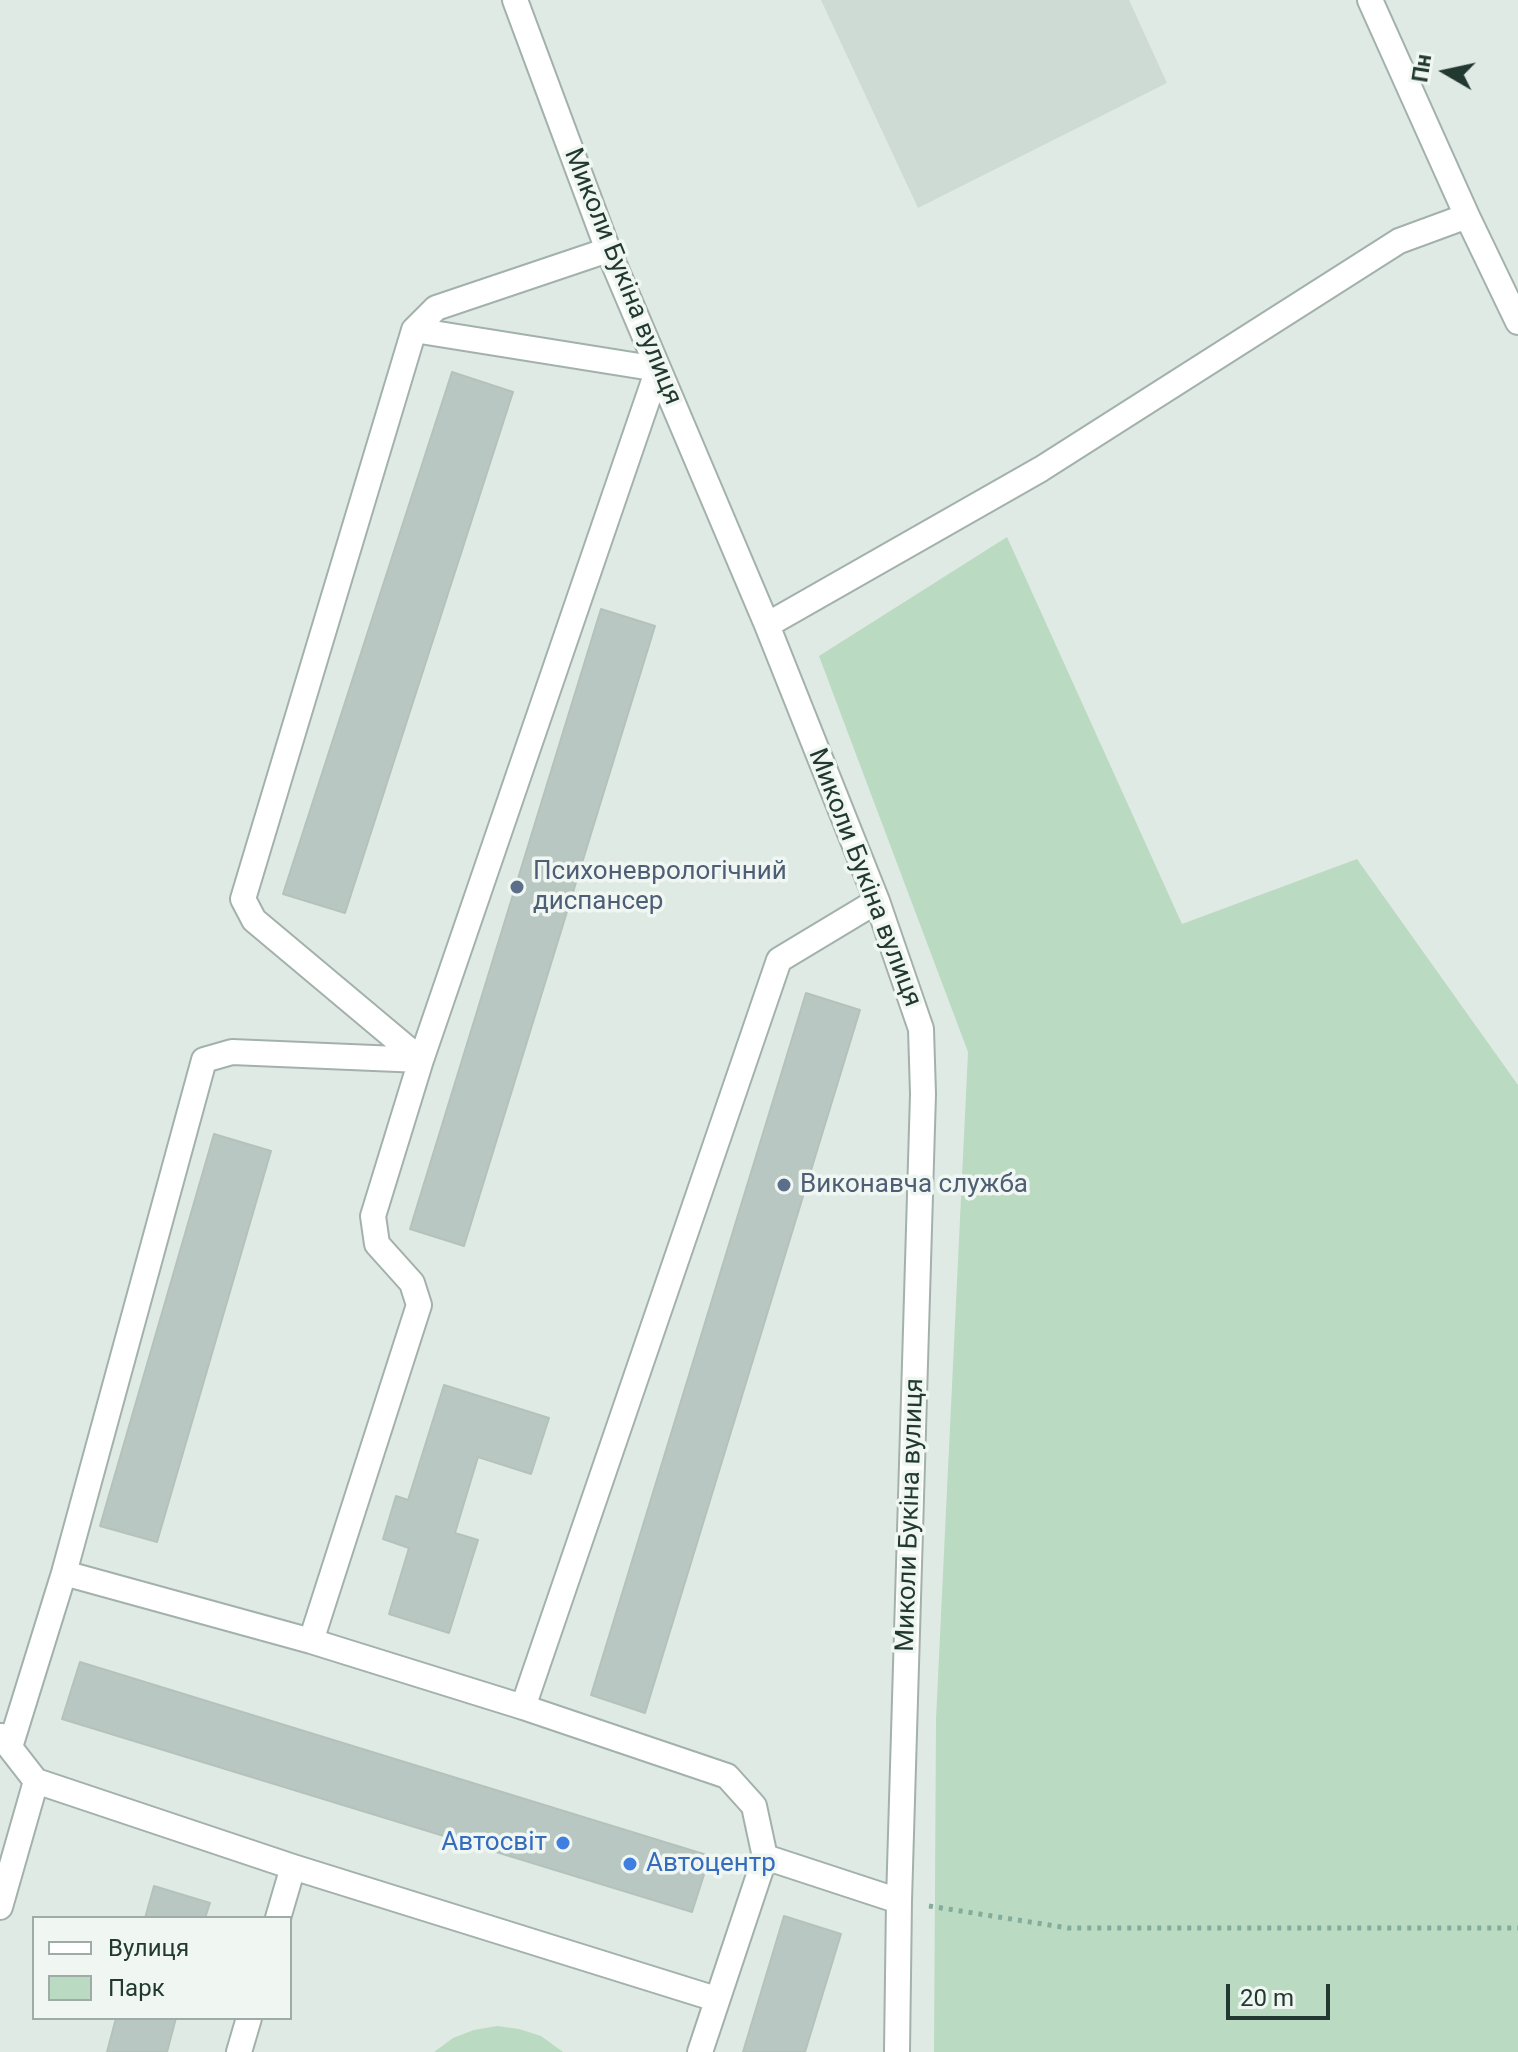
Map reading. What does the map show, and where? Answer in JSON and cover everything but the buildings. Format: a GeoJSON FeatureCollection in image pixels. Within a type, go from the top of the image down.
{"type":"FeatureCollection","features":[{"type":"Feature","properties":{"kind":"street","name":"Миколи Букіна вулиця"},"geometry":{"type":"LineString","coordinates":[[515,0],[608,250],[767,625],[877,901],[921,1029],[923,1094],[897,2052]]}},
{"type":"Feature","properties":{"kind":"street"},"geometry":{"type":"LineString","coordinates":[[1370,0],[1518,322]]}},
{"type":"Feature","properties":{"kind":"street"},"geometry":{"type":"LineString","coordinates":[[767,625],[1041,469],[1399,241],[1467,216]]}},
{"type":"Feature","properties":{"kind":"street"},"geometry":{"type":"LineString","coordinates":[[421,1060],[254,920],[243,899],[414,330],[436,308],[608,250]]}},
{"type":"Feature","properties":{"kind":"street"},"geometry":{"type":"LineString","coordinates":[[311,1641],[419,1305],[412,1283],[377,1244],[373,1216],[421,1060],[658,369],[414,330]]}},
{"type":"Feature","properties":{"kind":"street"},"geometry":{"type":"LineString","coordinates":[[523,1707],[779,960],[877,901]]}},
{"type":"Feature","properties":{"kind":"street"},"geometry":{"type":"LineString","coordinates":[[421,1060],[232,1052],[204,1060],[64,1573],[5,1740],[36,1781],[293,1867],[716,1999]]}},
{"type":"Feature","properties":{"kind":"street"},"geometry":{"type":"LineString","coordinates":[[64,1573],[311,1641],[523,1707],[727,1776],[754,1806],[765,1857],[700,2052]]}},
{"type":"Feature","properties":{"kind":"street"},"geometry":{"type":"LineString","coordinates":[[0,1907],[36,1781]]}},
{"type":"Feature","properties":{"kind":"street"},"geometry":{"type":"LineString","coordinates":[[765,1857],[899,1901]]}},
{"type":"Feature","properties":{"kind":"street"},"geometry":{"type":"LineString","coordinates":[[279,1916],[293,1867]]}},
{"type":"Feature","properties":{"kind":"street"},"geometry":{"type":"LineString","coordinates":[[239,2052],[248,2020]]}},
{"type":"Feature","properties":{"kind":"path"},"geometry":{"type":"LineString","coordinates":[[899,1901],[1068,1928],[1518,1928]]}},
{"type":"Feature","properties":{"kind":"shaded area"},"geometry":{"type":"Polygon","coordinates":[[[821,0],[1129,0],[1167,83],[918,208],[821,0]]]}},
{"type":"Feature","properties":{"kind":"green space"},"geometry":{"type":"Polygon","coordinates":[[[1007,537],[1182,924],[1357,859],[1518,1085],[1518,2052],[934,2052],[936,1719],[968,1052],[819,656],[1007,537]]]}},
{"type":"Feature","properties":{"kind":"green space"},"geometry":{"type":"Polygon","coordinates":[[[497,2026],[541,2036],[563,2052],[434,2052],[453,2038],[497,2026]]]}},
{"type":"Feature","properties":{"kind":"place","name":"Психоневрологічний диспансер"},"geometry":{"type":"Point","coordinates":[517,887]}},
{"type":"Feature","properties":{"kind":"place","name":"Виконавча служба"},"geometry":{"type":"Point","coordinates":[784,1185]}},
{"type":"Feature","properties":{"kind":"place","name":"Автосвiт"},"geometry":{"type":"Point","coordinates":[563,1843]}},
{"type":"Feature","properties":{"kind":"place","name":"Автоцентр"},"geometry":{"type":"Point","coordinates":[630,1864]}}]}
